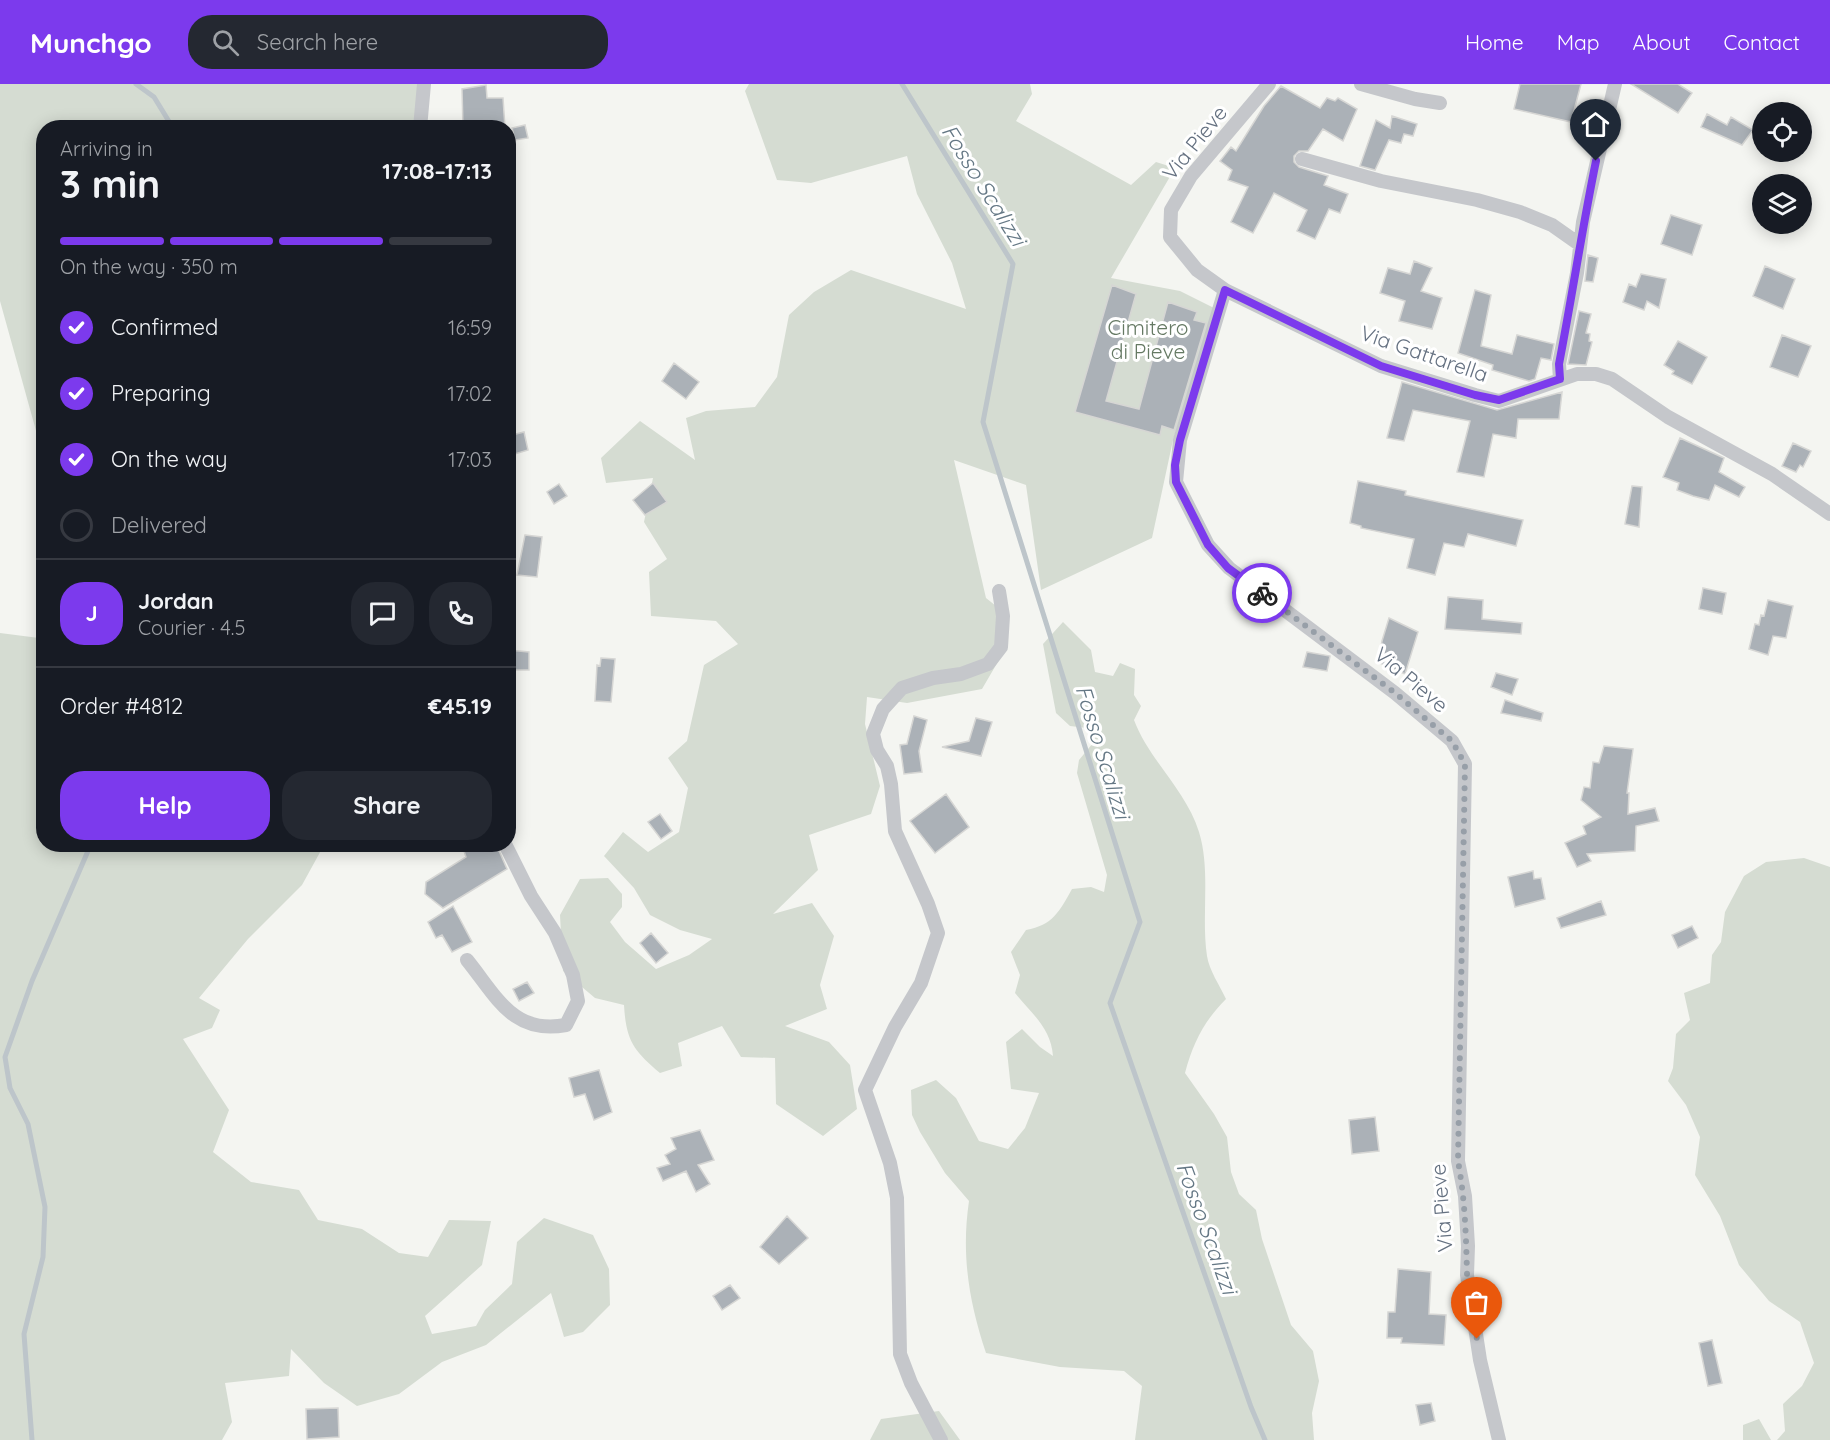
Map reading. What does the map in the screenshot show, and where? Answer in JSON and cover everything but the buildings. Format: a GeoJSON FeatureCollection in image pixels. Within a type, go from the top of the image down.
{"type":"FeatureCollection","features":[{"type":"Feature","properties":{"kind":"street"},"geometry":{"type":"LineString","coordinates":[[421,120],[424,84]]}},
{"type":"Feature","properties":{"kind":"street","name":"Via Pieve"},"geometry":{"type":"LineString","coordinates":[[1269,84],[1191,176],[1171,210],[1170,237],[1197,270],[1225,290],[1180,440],[1175,465],[1176,482],[1208,545],[1228,568],[1395,693],[1452,741],[1465,764],[1458,1161],[1465,1196],[1467,1275],[1480,1360],[1498,1440]]}},
{"type":"Feature","properties":{"kind":"street"},"geometry":{"type":"LineString","coordinates":[[1361,84],[1415,99],[1440,103]]}},
{"type":"Feature","properties":{"kind":"street"},"geometry":{"type":"LineString","coordinates":[[1560,379],[1559,364],[1577,273],[1579,244],[1615,84]]}},
{"type":"Feature","properties":{"kind":"street"},"geometry":{"type":"LineString","coordinates":[[1302,159],[1381,181],[1477,200],[1520,212],[1552,225],[1579,244]]}},
{"type":"Feature","properties":{"kind":"street","name":"Via Gattarella"},"geometry":{"type":"LineString","coordinates":[[1225,290],[1381,366],[1475,395],[1499,400],[1576,374],[1596,374],[1612,379],[1668,417],[1772,474],[1830,514]]}},
{"type":"Feature","properties":{"kind":"street"},"geometry":{"type":"LineString","coordinates":[[941,1440],[911,1383],[900,1354],[897,1198],[890,1163],[865,1090],[895,1027],[921,983],[938,933],[928,904],[895,831],[887,766],[877,750],[873,734],[882,709],[902,688],[933,678],[961,674],[988,664],[1001,647],[1003,616],[999,591]]}},
{"type":"Feature","properties":{"kind":"street"},"geometry":{"type":"LineString","coordinates":[[467,960],[517,1020],[545,1029],[566,1025],[578,1001],[573,975],[555,933],[531,896],[509,852]]}},
{"type":"Feature","properties":{"kind":"green space"},"geometry":{"type":"Polygon","coordinates":[[[0,84],[417,84],[426,120],[36,120],[36,431],[0,301],[0,84]]]}},
{"type":"Feature","properties":{"kind":"green space","name":"Cimitero di Pieve"},"geometry":{"type":"Polygon","coordinates":[[[749,84],[1030,84],[1032,94],[1016,121],[1131,185],[1156,162],[1175,168],[1111,278],[1180,291],[1214,308],[1173,440],[1152,538],[1041,590],[1026,485],[954,460],[986,598],[1006,614],[1003,653],[982,689],[907,703],[867,697],[865,724],[880,786],[871,814],[809,835],[818,870],[773,914],[812,903],[834,936],[820,985],[827,1009],[785,1026],[829,1042],[850,1065],[857,1109],[823,1136],[776,1104],[775,1058],[741,1057],[722,1026],[678,1043],[682,1066],[660,1073],[644,1058],[629,1037],[624,1005],[595,998],[563,971],[560,915],[580,879],[608,878],[622,894],[622,907],[610,922],[625,942],[656,969],[689,955],[712,939],[680,930],[650,915],[634,888],[604,856],[623,832],[648,852],[679,832],[688,788],[668,758],[687,741],[704,665],[738,644],[716,621],[651,616],[649,572],[667,559],[644,522],[653,478],[606,483],[601,458],[640,421],[695,460],[686,418],[706,411],[755,407],[777,377],[789,315],[814,292],[851,270],[966,309],[952,263],[917,194],[907,156],[811,183],[777,180],[745,91],[749,84]]]}},
{"type":"Feature","properties":{"kind":"green space"},"geometry":{"type":"Polygon","coordinates":[[[1063,622],[1091,650],[1095,672],[1113,676],[1120,663],[1135,669],[1134,695],[1141,706],[1134,720],[1149,748],[1185,802],[1199,832],[1204,862],[1207,956],[1212,972],[1226,999],[1200,1033],[1185,1073],[1227,1137],[1231,1172],[1239,1194],[1256,1210],[1262,1239],[1291,1325],[1313,1351],[1319,1381],[1312,1413],[1314,1440],[1135,1440],[1142,1386],[1124,1371],[1060,1367],[986,1353],[975,1315],[968,1278],[966,1240],[969,1201],[945,1173],[912,1115],[911,1090],[936,1080],[956,1098],[979,1141],[1008,1149],[1025,1128],[1039,1093],[1011,1089],[1006,1042],[1022,1029],[1053,1056],[1045,1029],[1015,993],[1020,975],[1011,952],[1026,930],[1043,925],[1054,916],[1072,889],[1091,887],[1104,892],[1107,875],[1077,773],[1079,760],[1093,743],[1087,728],[1070,726],[1056,713],[1043,644],[1063,622]]]}},
{"type":"Feature","properties":{"kind":"green space"},"geometry":{"type":"Polygon","coordinates":[[[0,633],[36,638],[36,852],[320,852],[302,885],[248,939],[199,998],[220,1010],[212,1028],[183,1039],[229,1110],[213,1152],[251,1182],[299,1190],[318,1220],[362,1229],[399,1253],[428,1257],[449,1220],[491,1221],[482,1265],[425,1316],[432,1334],[476,1326],[485,1310],[512,1284],[517,1242],[544,1218],[593,1235],[609,1269],[610,1305],[583,1332],[564,1337],[551,1293],[486,1345],[442,1362],[399,1394],[357,1406],[324,1383],[291,1349],[289,1376],[225,1383],[232,1422],[222,1440],[0,1440],[0,633]]]}},
{"type":"Feature","properties":{"kind":"green space"},"geometry":{"type":"Polygon","coordinates":[[[1804,858],[1830,867],[1830,1440],[1777,1440],[1785,1431],[1783,1404],[1802,1386],[1814,1363],[1800,1322],[1769,1301],[1739,1265],[1720,1216],[1695,1175],[1700,1137],[1686,1105],[1668,1081],[1673,1068],[1676,1034],[1690,1020],[1684,993],[1710,983],[1712,955],[1721,942],[1725,912],[1744,876],[1766,862],[1804,858]]]}},
{"type":"Feature","properties":{"kind":"green space"},"geometry":{"type":"Polygon","coordinates":[[[939,1411],[960,1440],[870,1440],[881,1419],[939,1411]]]}},
{"type":"Feature","properties":{"kind":"green space"},"geometry":{"type":"Polygon","coordinates":[[[1759,1419],[1771,1440],[1743,1440],[1743,1425],[1759,1419]]]}},
{"type":"Feature","properties":{"kind":"waterway"},"geometry":{"type":"LineString","coordinates":[[136,84],[154,97],[168,120]]}},
{"type":"Feature","properties":{"kind":"waterway","name":"Fosso Scalizzi"},"geometry":{"type":"LineString","coordinates":[[902,84],[1013,264],[983,422],[1140,922],[1110,1003],[1251,1407],[1265,1440]]}},
{"type":"Feature","properties":{"kind":"waterway"},"geometry":{"type":"LineString","coordinates":[[32,1440],[24,1334],[43,1257],[45,1207],[28,1124],[10,1088],[5,1057],[32,981],[88,852]]}},
{"type":"Feature","properties":{"kind":"way so far"},"geometry":{"type":"LineString","coordinates":[[1262,593],[1355,661],[1452,741],[1465,764],[1462,898],[1464,928],[1459,1024],[1458,1161],[1465,1196],[1467,1275],[1477,1339]]}},
{"type":"Feature","properties":{"kind":"route"},"geometry":{"type":"LineString","coordinates":[[1262,593],[1228,568],[1208,545],[1176,482],[1175,465],[1180,440],[1225,290],[1381,366],[1475,395],[1499,400],[1520,395],[1560,379],[1559,364],[1577,273],[1583,222],[1596,161]]}}]}
